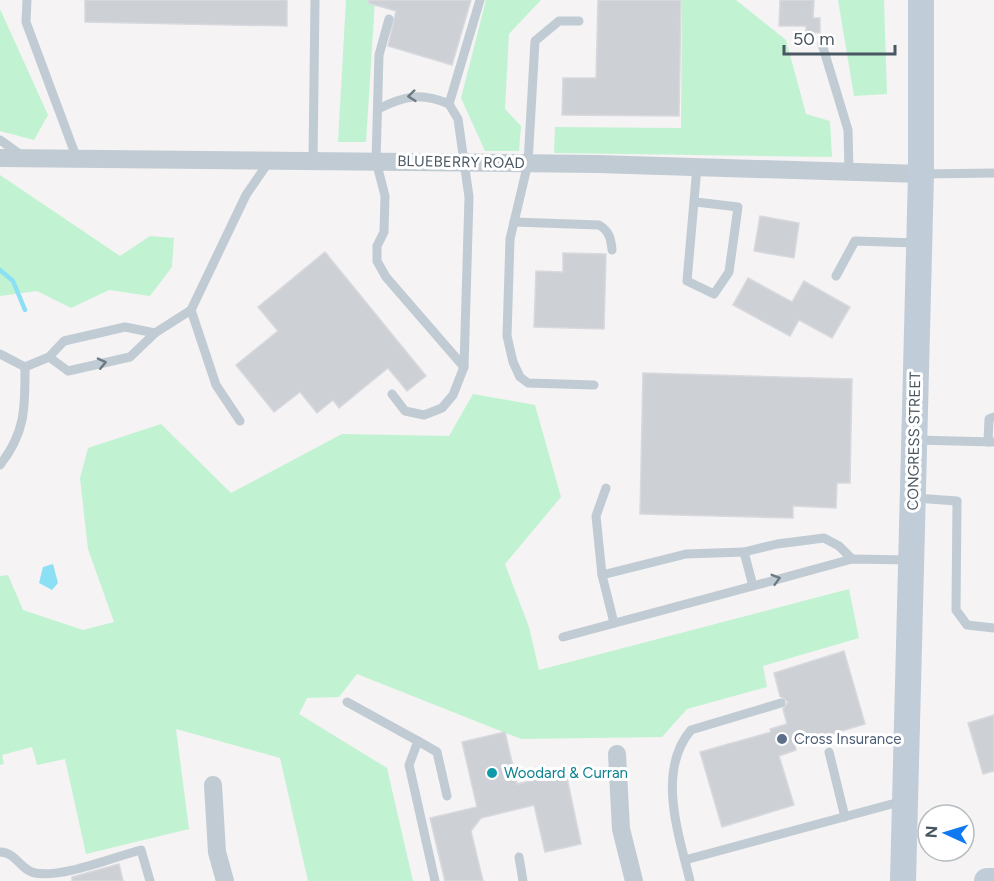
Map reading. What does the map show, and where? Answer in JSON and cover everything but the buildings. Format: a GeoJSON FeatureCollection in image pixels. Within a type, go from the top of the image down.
{"type":"FeatureCollection","features":[{"type":"Feature","properties":{"kind":"main road","name":"CONGRESS STREET"},"geometry":{"type":"LineString","coordinates":[[903,881],[921,174],[921,0]]}},
{"type":"Feature","properties":{"kind":"main road"},"geometry":{"type":"LineString","coordinates":[[987,881],[994,881]]}},
{"type":"Feature","properties":{"kind":"street","name":"BLUEBERRY ROAD"},"geometry":{"type":"LineString","coordinates":[[0,158],[528,163],[921,174]]}},
{"type":"Feature","properties":{"kind":"street"},"geometry":{"type":"LineString","coordinates":[[617,754],[621,829],[634,881]]}},
{"type":"Feature","properties":{"kind":"street"},"geometry":{"type":"LineString","coordinates":[[213,785],[217,852],[225,881]]}},
{"type":"Feature","properties":{"kind":"lane"},"geometry":{"type":"LineString","coordinates":[[27,0],[26,22],[77,159]]}},
{"type":"Feature","properties":{"kind":"lane"},"geometry":{"type":"LineString","coordinates":[[313,161],[315,0]]}},
{"type":"Feature","properties":{"kind":"lane"},"geometry":{"type":"LineString","coordinates":[[449,104],[480,0]]}},
{"type":"Feature","properties":{"kind":"lane"},"geometry":{"type":"LineString","coordinates":[[389,19],[379,55],[376,161],[385,196],[384,232],[377,246],[376,261],[386,277],[464,367]]}},
{"type":"Feature","properties":{"kind":"lane"},"geometry":{"type":"LineString","coordinates":[[579,21],[559,21],[535,41],[528,163],[510,239],[507,336],[520,377],[528,382],[594,385]]}},
{"type":"Feature","properties":{"kind":"lane"},"geometry":{"type":"LineString","coordinates":[[822,44],[848,130],[849,172]]}},
{"type":"Feature","properties":{"kind":"lane"},"geometry":{"type":"LineString","coordinates":[[378,109],[400,98],[417,94],[449,104],[458,119],[462,140],[462,162],[469,197],[464,367],[453,395],[442,408],[424,415],[405,411],[392,394]]}},
{"type":"Feature","properties":{"kind":"lane"},"geometry":{"type":"LineString","coordinates":[[0,140],[26,158]]}},
{"type":"Feature","properties":{"kind":"lane"},"geometry":{"type":"LineString","coordinates":[[49,357],[69,371],[130,357],[155,333],[191,310],[246,195],[270,160]]}},
{"type":"Feature","properties":{"kind":"lane"},"geometry":{"type":"LineString","coordinates":[[696,202],[738,207],[729,272],[714,294],[687,281],[696,202],[697,167]]}},
{"type":"Feature","properties":{"kind":"lane"},"geometry":{"type":"LineString","coordinates":[[921,174],[994,173]]}},
{"type":"Feature","properties":{"kind":"lane"},"geometry":{"type":"LineString","coordinates":[[514,222],[599,225],[606,230],[612,250]]}},
{"type":"Feature","properties":{"kind":"lane"},"geometry":{"type":"LineString","coordinates":[[836,276],[855,241],[919,243]]}},
{"type":"Feature","properties":{"kind":"lane"},"geometry":{"type":"LineString","coordinates":[[191,310],[216,385],[240,421]]}},
{"type":"Feature","properties":{"kind":"lane"},"geometry":{"type":"LineString","coordinates":[[1,357],[25,367],[49,357],[64,341],[125,327],[155,333]]}},
{"type":"Feature","properties":{"kind":"lane"},"geometry":{"type":"LineString","coordinates":[[0,465],[13,449],[25,416],[25,367]]}},
{"type":"Feature","properties":{"kind":"lane"},"geometry":{"type":"LineString","coordinates":[[914,440],[991,442],[989,419],[994,417]]}},
{"type":"Feature","properties":{"kind":"lane"},"geometry":{"type":"LineString","coordinates":[[606,488],[596,516],[602,575],[614,623]]}},
{"type":"Feature","properties":{"kind":"lane"},"geometry":{"type":"LineString","coordinates":[[913,498],[957,501],[956,610],[967,625],[994,628]]}},
{"type":"Feature","properties":{"kind":"lane"},"geometry":{"type":"LineString","coordinates":[[602,575],[686,554],[744,552],[777,544],[824,538],[839,546],[852,559]]}},
{"type":"Feature","properties":{"kind":"lane"},"geometry":{"type":"LineString","coordinates":[[744,552],[753,586]]}},
{"type":"Feature","properties":{"kind":"lane"},"geometry":{"type":"LineString","coordinates":[[563,637],[852,559],[911,561]]}},
{"type":"Feature","properties":{"kind":"lane"},"geometry":{"type":"LineString","coordinates":[[347,702],[437,752],[447,796]]}},
{"type":"Feature","properties":{"kind":"lane"},"geometry":{"type":"LineString","coordinates":[[690,881],[677,833],[674,804],[675,761],[681,741],[691,729],[781,703]]}},
{"type":"Feature","properties":{"kind":"lane"},"geometry":{"type":"LineString","coordinates":[[418,741],[409,765],[435,881]]}},
{"type":"Feature","properties":{"kind":"lane"},"geometry":{"type":"LineString","coordinates":[[829,752],[845,817]]}},
{"type":"Feature","properties":{"kind":"lane"},"geometry":{"type":"LineString","coordinates":[[685,860],[905,800]]}},
{"type":"Feature","properties":{"kind":"lane"},"geometry":{"type":"LineString","coordinates":[[0,852],[8,853],[32,872],[54,874],[141,850],[150,881]]}},
{"type":"Feature","properties":{"kind":"lane"},"geometry":{"type":"LineString","coordinates":[[519,857],[523,881]]}},
{"type":"Feature","properties":{"kind":"green space"},"geometry":{"type":"Polygon","coordinates":[[[346,0],[375,0],[366,142],[338,142],[346,0]]]}},
{"type":"Feature","properties":{"kind":"green space"},"geometry":{"type":"Polygon","coordinates":[[[486,0],[541,0],[509,34],[505,109],[521,126],[519,151],[485,151],[461,98],[486,0]]]}},
{"type":"Feature","properties":{"kind":"green space"},"geometry":{"type":"Polygon","coordinates":[[[682,0],[736,0],[786,40],[806,114],[830,121],[832,157],[554,153],[555,127],[681,128],[682,0]]]}},
{"type":"Feature","properties":{"kind":"green space"},"geometry":{"type":"Polygon","coordinates":[[[838,0],[884,0],[887,94],[854,96],[838,0]]]}},
{"type":"Feature","properties":{"kind":"green space"},"geometry":{"type":"Polygon","coordinates":[[[0,9],[48,115],[34,140],[0,131],[0,9]]]}},
{"type":"Feature","properties":{"kind":"green space"},"geometry":{"type":"Polygon","coordinates":[[[0,175],[120,256],[150,236],[174,238],[172,267],[150,296],[109,290],[71,308],[37,291],[0,296],[0,175]]]}},
{"type":"Feature","properties":{"kind":"green space"},"geometry":{"type":"Polygon","coordinates":[[[473,394],[535,405],[561,497],[505,564],[529,627],[539,670],[849,589],[859,638],[763,666],[767,687],[687,709],[662,737],[521,739],[357,674],[339,697],[307,698],[299,714],[387,768],[413,881],[308,881],[280,758],[176,729],[189,829],[86,854],[65,759],[37,765],[32,747],[2,755],[4,764],[0,765],[0,576],[8,575],[23,610],[83,630],[114,622],[88,549],[80,478],[88,448],[161,424],[231,493],[342,434],[449,436],[473,394]]]}},
{"type":"Feature","properties":{"kind":"water"},"geometry":{"type":"Polygon","coordinates":[[[53,564],[58,583],[52,590],[39,583],[43,567],[53,564]]]}},
{"type":"Feature","properties":{"kind":"waterway"},"geometry":{"type":"LineString","coordinates":[[0,270],[13,281],[25,310]]}},
{"type":"Feature","properties":{"kind":"place","name":"Cross Insurance"},"geometry":{"type":"Point","coordinates":[782,739]}},
{"type":"Feature","properties":{"kind":"place","name":"Woodard & Curran"},"geometry":{"type":"Point","coordinates":[492,773]}}]}
